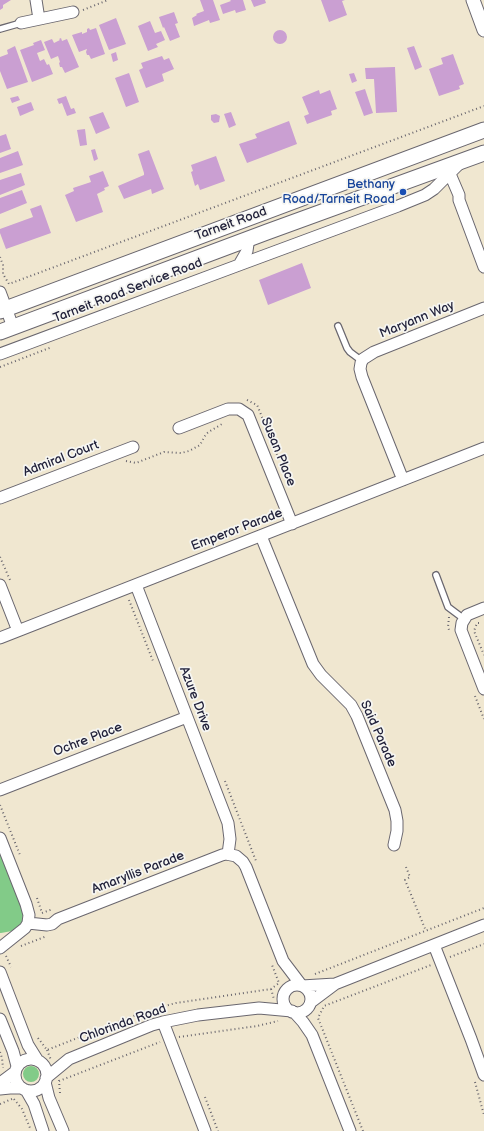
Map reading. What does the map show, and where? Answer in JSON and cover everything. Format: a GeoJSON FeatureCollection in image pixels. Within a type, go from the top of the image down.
{"type":"FeatureCollection","features":[{"type":"Feature","properties":{"kind":"main road","name":"Tarneit Road"},"geometry":{"type":"LineString","coordinates":[[3,309],[484,130]]}},
{"type":"Feature","properties":{"kind":"main road","name":"Tarneit Road"},"geometry":{"type":"LineString","coordinates":[[7,330],[247,239],[484,152]]}},
{"type":"Feature","properties":{"kind":"main road"},"geometry":{"type":"LineString","coordinates":[[108,270],[150,263],[231,232],[240,233],[247,239]]}},
{"type":"Feature","properties":{"kind":"street"},"geometry":{"type":"LineString","coordinates":[[36,0],[39,19]]}},
{"type":"Feature","properties":{"kind":"street"},"geometry":{"type":"LineString","coordinates":[[473,0],[484,29]]}},
{"type":"Feature","properties":{"kind":"street"},"geometry":{"type":"LineString","coordinates":[[21,23],[73,12]]}},
{"type":"Feature","properties":{"kind":"street","name":"Tarneit Road"},"geometry":{"type":"LineString","coordinates":[[239,264],[425,195],[441,183],[463,160]]}},
{"type":"Feature","properties":{"kind":"street"},"geometry":{"type":"LineString","coordinates":[[450,174],[459,195],[459,200],[484,267]]}},
{"type":"Feature","properties":{"kind":"street"},"geometry":{"type":"LineString","coordinates":[[441,183],[451,190],[459,200]]}},
{"type":"Feature","properties":{"kind":"street"},"geometry":{"type":"LineString","coordinates":[[239,264],[248,248],[247,239]]}},
{"type":"Feature","properties":{"kind":"street","name":"Tarneit Road Service Road"},"geometry":{"type":"LineString","coordinates":[[0,354],[239,264]]}},
{"type":"Feature","properties":{"kind":"street"},"geometry":{"type":"LineString","coordinates":[[0,292],[7,330]]}},
{"type":"Feature","properties":{"kind":"street","name":"Maryann Way"},"geometry":{"type":"LineString","coordinates":[[362,360],[374,352],[484,308]]}},
{"type":"Feature","properties":{"kind":"street"},"geometry":{"type":"LineString","coordinates":[[362,360],[360,369],[362,377],[403,480]]}},
{"type":"Feature","properties":{"kind":"street","name":"Susan Place"},"geometry":{"type":"LineString","coordinates":[[179,428],[228,409],[239,409],[248,415],[292,524]]}},
{"type":"Feature","properties":{"kind":"street","name":"Admiral Court"},"geometry":{"type":"LineString","coordinates":[[0,498],[133,447]]}},
{"type":"Feature","properties":{"kind":"street","name":"Emperor Parade"},"geometry":{"type":"LineString","coordinates":[[0,638],[484,448]]}},
{"type":"Feature","properties":{"kind":"street","name":"Said Parade"},"geometry":{"type":"LineString","coordinates":[[261,536],[313,664],[321,675],[351,705],[357,716],[397,820],[397,831],[394,845]]}},
{"type":"Feature","properties":{"kind":"street"},"geometry":{"type":"LineString","coordinates":[[0,585],[18,631]]}},
{"type":"Feature","properties":{"kind":"street","name":"Azure Drive"},"geometry":{"type":"LineString","coordinates":[[136,585],[228,823],[232,855]]}},
{"type":"Feature","properties":{"kind":"street"},"geometry":{"type":"LineString","coordinates":[[484,608],[467,615],[462,623],[462,630],[484,689]]}},
{"type":"Feature","properties":{"kind":"street","name":"Ochre Place"},"geometry":{"type":"LineString","coordinates":[[0,790],[187,717]]}},
{"type":"Feature","properties":{"kind":"street"},"geometry":{"type":"LineString","coordinates":[[0,838],[26,904],[29,919],[22,932],[1,943]]}},
{"type":"Feature","properties":{"kind":"street","name":"Amaryllis Parade"},"geometry":{"type":"LineString","coordinates":[[29,919],[58,919],[222,855],[232,855]]}},
{"type":"Feature","properties":{"kind":"street"},"geometry":{"type":"LineString","coordinates":[[232,855],[243,862],[246,867],[283,961],[310,994],[312,1035]]}},
{"type":"Feature","properties":{"kind":"street"},"geometry":{"type":"LineString","coordinates":[[293,1012],[302,1012],[307,1009],[310,1003],[334,984],[484,925]]}},
{"type":"Feature","properties":{"kind":"street"},"geometry":{"type":"LineString","coordinates":[[434,945],[479,1077]]}},
{"type":"Feature","properties":{"kind":"street"},"geometry":{"type":"LineString","coordinates":[[283,961],[285,1004],[288,1009],[303,1022],[312,1035],[350,1131]]}},
{"type":"Feature","properties":{"kind":"street"},"geometry":{"type":"LineString","coordinates":[[0,972],[28,1045],[46,1070],[49,1098],[63,1131]]}},
{"type":"Feature","properties":{"kind":"street"},"geometry":{"type":"LineString","coordinates":[[285,992],[292,986],[334,984]]}},
{"type":"Feature","properties":{"kind":"street","name":"Chlorinda Road"},"geometry":{"type":"LineString","coordinates":[[259,1008],[285,992]]}},
{"type":"Feature","properties":{"kind":"street","name":"Chlorinda Road"},"geometry":{"type":"LineString","coordinates":[[39,1062],[69,1059],[152,1025],[198,1015],[259,1008],[293,1012]]}},
{"type":"Feature","properties":{"kind":"street"},"geometry":{"type":"LineString","coordinates":[[0,1019],[13,1051],[16,1081],[34,1104],[43,1131]]}},
{"type":"Feature","properties":{"kind":"street"},"geometry":{"type":"LineString","coordinates":[[163,1022],[205,1131]]}},
{"type":"Feature","properties":{"kind":"street"},"geometry":{"type":"LineString","coordinates":[[0,1083],[25,1060],[29,1059],[39,1062]]}},
{"type":"Feature","properties":{"kind":"street","name":"Chlorinda Road"},"geometry":{"type":"LineString","coordinates":[[46,1080],[69,1059]]}},
{"type":"Feature","properties":{"kind":"street"},"geometry":{"type":"LineString","coordinates":[[0,1089],[10,1088],[35,1091],[42,1086],[46,1080]]}},
{"type":"Feature","properties":{"kind":"lane"},"geometry":{"type":"LineString","coordinates":[[0,29],[21,23]]}},
{"type":"Feature","properties":{"kind":"lane"},"geometry":{"type":"LineString","coordinates":[[338,326],[347,348],[350,352],[362,360]]}},
{"type":"Feature","properties":{"kind":"lane"},"geometry":{"type":"LineString","coordinates":[[436,575],[448,606],[464,619]]}},
{"type":"Feature","properties":{"kind":"path"},"geometry":{"type":"LineString","coordinates":[[73,12],[108,0]]}},
{"type":"Feature","properties":{"kind":"path"},"geometry":{"type":"LineString","coordinates":[[0,257],[3,265],[3,274],[9,284],[484,106]]}},
{"type":"Feature","properties":{"kind":"path"},"geometry":{"type":"LineString","coordinates":[[246,399],[258,407],[278,457]]}},
{"type":"Feature","properties":{"kind":"path"},"geometry":{"type":"LineString","coordinates":[[126,461],[136,463],[164,452],[189,451],[200,445],[206,434],[226,422]]}},
{"type":"Feature","properties":{"kind":"path"},"geometry":{"type":"LineString","coordinates":[[129,600],[155,667]]}},
{"type":"Feature","properties":{"kind":"path"},"geometry":{"type":"LineString","coordinates":[[484,621],[478,623],[474,631],[484,655]]}},
{"type":"Feature","properties":{"kind":"path"},"geometry":{"type":"LineString","coordinates":[[222,775],[257,864]]}},
{"type":"Feature","properties":{"kind":"path"},"geometry":{"type":"LineString","coordinates":[[406,867],[410,877],[405,880],[426,931]]}},
{"type":"Feature","properties":{"kind":"path"},"geometry":{"type":"LineString","coordinates":[[314,974],[484,908]]}},
{"type":"Feature","properties":{"kind":"path"},"geometry":{"type":"LineString","coordinates":[[1,943],[11,968]]}},
{"type":"Feature","properties":{"kind":"path"},"geometry":{"type":"LineString","coordinates":[[363,1131],[318,1018],[324,1006],[484,944]]}},
{"type":"Feature","properties":{"kind":"path"},"geometry":{"type":"LineString","coordinates":[[36,1033],[39,1040],[47,1050],[136,1015],[176,1003],[271,989],[279,983],[271,962]]}},
{"type":"Feature","properties":{"kind":"path"},"geometry":{"type":"LineString","coordinates":[[60,1094],[59,1081],[169,1039],[257,1026],[280,1021]]}},
{"type":"Feature","properties":{"kind":"path"},"geometry":{"type":"LineString","coordinates":[[479,1077],[484,1115]]}},
{"type":"Feature","properties":{"kind":"path"},"geometry":{"type":"LineString","coordinates":[[0,1104],[14,1099]]}},
{"type":"Feature","properties":{"kind":"green space"},"geometry":{"type":"Polygon","coordinates":[[[0,854],[23,915],[22,922],[19,926],[12,931],[1,933],[0,933],[0,854]]]}},
{"type":"Feature","properties":{"kind":"green space"},"geometry":{"type":"Polygon","coordinates":[[[31,1066],[37,1068],[39,1074],[37,1080],[31,1082],[25,1080],[23,1074],[25,1068],[31,1066]]]}},
{"type":"Feature","properties":{"kind":"building"},"geometry":{"type":"Polygon","coordinates":[[[0,0],[11,0],[3,5],[3,8],[0,10],[0,0]]]}},
{"type":"Feature","properties":{"kind":"building"},"geometry":{"type":"Polygon","coordinates":[[[200,0],[213,0],[220,20],[210,23],[209,20],[194,26],[192,18],[197,15],[196,14],[204,11],[200,0]]]}},
{"type":"Feature","properties":{"kind":"building"},"geometry":{"type":"Polygon","coordinates":[[[230,0],[243,0],[246,10],[236,13],[235,10],[223,14],[220,5],[231,1],[230,0]]]}},
{"type":"Feature","properties":{"kind":"building"},"geometry":{"type":"Polygon","coordinates":[[[251,0],[265,0],[266,3],[254,7],[251,0]]]}},
{"type":"Feature","properties":{"kind":"building"},"geometry":{"type":"Polygon","coordinates":[[[321,0],[345,0],[342,1],[347,15],[329,22],[321,0]]]}},
{"type":"Feature","properties":{"kind":"building"},"geometry":{"type":"Polygon","coordinates":[[[174,12],[178,23],[175,24],[180,37],[170,41],[159,17],[174,12]]]}},
{"type":"Feature","properties":{"kind":"building"},"geometry":{"type":"Polygon","coordinates":[[[116,18],[126,44],[109,50],[99,25],[116,18]]]}},
{"type":"Feature","properties":{"kind":"building"},"geometry":{"type":"Polygon","coordinates":[[[150,21],[155,33],[161,31],[165,40],[156,44],[158,47],[148,51],[138,26],[150,21]]]}},
{"type":"Feature","properties":{"kind":"building"},"geometry":{"type":"Polygon","coordinates":[[[89,28],[90,30],[96,28],[105,54],[91,59],[89,55],[87,55],[87,49],[79,52],[72,35],[87,32],[87,29],[89,28]]]}},
{"type":"Feature","properties":{"kind":"building"},"geometry":{"type":"Polygon","coordinates":[[[280,30],[285,32],[287,37],[285,42],[280,44],[275,42],[273,37],[275,32],[280,30]]]}},
{"type":"Feature","properties":{"kind":"building"},"geometry":{"type":"Polygon","coordinates":[[[61,38],[62,41],[67,39],[79,67],[65,73],[62,67],[60,67],[58,56],[51,59],[44,42],[52,39],[54,43],[61,38]]]}},
{"type":"Feature","properties":{"kind":"building"},"geometry":{"type":"Polygon","coordinates":[[[41,40],[45,50],[37,53],[40,61],[44,59],[47,65],[49,64],[53,74],[32,82],[20,50],[34,45],[33,43],[41,40]]]}},
{"type":"Feature","properties":{"kind":"building"},"geometry":{"type":"Polygon","coordinates":[[[15,46],[28,82],[7,89],[0,71],[0,57],[8,54],[7,50],[15,46]]]}},
{"type":"Feature","properties":{"kind":"building"},"geometry":{"type":"Polygon","coordinates":[[[414,46],[422,67],[415,70],[407,48],[414,46]]]}},
{"type":"Feature","properties":{"kind":"building"},"geometry":{"type":"Polygon","coordinates":[[[116,52],[118,60],[113,62],[111,54],[116,52]]]}},
{"type":"Feature","properties":{"kind":"building"},"geometry":{"type":"Polygon","coordinates":[[[453,54],[464,84],[459,86],[460,89],[439,96],[429,69],[443,64],[441,58],[453,54]]]}},
{"type":"Feature","properties":{"kind":"building"},"geometry":{"type":"Polygon","coordinates":[[[162,56],[164,60],[169,58],[174,69],[162,74],[164,81],[146,88],[139,70],[143,68],[141,63],[162,56]]]}},
{"type":"Feature","properties":{"kind":"building"},"geometry":{"type":"Polygon","coordinates":[[[395,67],[397,112],[376,113],[374,79],[366,79],[365,68],[395,67]]]}},
{"type":"Feature","properties":{"kind":"building"},"geometry":{"type":"Polygon","coordinates":[[[129,73],[139,102],[126,107],[115,78],[129,73]]]}},
{"type":"Feature","properties":{"kind":"building"},"geometry":{"type":"Polygon","coordinates":[[[354,73],[357,81],[352,83],[349,74],[354,73]]]}},
{"type":"Feature","properties":{"kind":"building"},"geometry":{"type":"Polygon","coordinates":[[[365,89],[373,113],[364,116],[355,92],[365,89]]]}},
{"type":"Feature","properties":{"kind":"building"},"geometry":{"type":"Polygon","coordinates":[[[319,90],[320,94],[330,90],[337,109],[331,111],[332,115],[307,124],[304,116],[309,114],[302,97],[319,90]]]}},
{"type":"Feature","properties":{"kind":"building"},"geometry":{"type":"Polygon","coordinates":[[[18,96],[20,100],[12,103],[10,98],[18,96]]]}},
{"type":"Feature","properties":{"kind":"building"},"geometry":{"type":"Polygon","coordinates":[[[66,96],[71,109],[74,108],[76,113],[67,116],[62,103],[59,104],[57,99],[66,96]]]}},
{"type":"Feature","properties":{"kind":"building"},"geometry":{"type":"Polygon","coordinates":[[[31,102],[34,110],[20,116],[17,107],[31,102]]]}},
{"type":"Feature","properties":{"kind":"building"},"geometry":{"type":"Polygon","coordinates":[[[103,112],[110,128],[96,134],[89,117],[103,112]]]}},
{"type":"Feature","properties":{"kind":"building"},"geometry":{"type":"Polygon","coordinates":[[[231,112],[236,125],[229,128],[224,114],[231,112]]]}},
{"type":"Feature","properties":{"kind":"building"},"geometry":{"type":"Polygon","coordinates":[[[216,114],[220,116],[219,122],[214,123],[211,120],[211,115],[216,114]]]}},
{"type":"Feature","properties":{"kind":"building"},"geometry":{"type":"Polygon","coordinates":[[[289,121],[297,144],[247,163],[239,144],[257,138],[255,134],[289,121]]]}},
{"type":"Feature","properties":{"kind":"building"},"geometry":{"type":"Polygon","coordinates":[[[85,129],[87,145],[80,146],[77,130],[85,129]]]}},
{"type":"Feature","properties":{"kind":"building"},"geometry":{"type":"Polygon","coordinates":[[[6,134],[11,149],[0,153],[0,136],[6,134]]]}},
{"type":"Feature","properties":{"kind":"building"},"geometry":{"type":"Polygon","coordinates":[[[95,149],[98,159],[94,161],[91,150],[95,149]]]}},
{"type":"Feature","properties":{"kind":"building"},"geometry":{"type":"Polygon","coordinates":[[[149,150],[164,189],[152,194],[151,189],[124,199],[118,186],[144,175],[138,154],[149,150]]]}},
{"type":"Feature","properties":{"kind":"building"},"geometry":{"type":"Polygon","coordinates":[[[18,151],[23,165],[0,173],[0,158],[18,151]]]}},
{"type":"Feature","properties":{"kind":"building"},"geometry":{"type":"Polygon","coordinates":[[[216,156],[225,181],[200,190],[198,184],[195,186],[191,172],[193,171],[191,165],[216,156]]]}},
{"type":"Feature","properties":{"kind":"building"},"geometry":{"type":"Polygon","coordinates":[[[103,171],[109,186],[97,194],[103,212],[76,222],[65,195],[74,191],[73,188],[91,182],[89,176],[103,171]]]}},
{"type":"Feature","properties":{"kind":"building"},"geometry":{"type":"Polygon","coordinates":[[[21,173],[25,185],[0,195],[0,180],[21,173]]]}},
{"type":"Feature","properties":{"kind":"building"},"geometry":{"type":"Polygon","coordinates":[[[22,190],[27,203],[0,214],[0,198],[22,190]]]}},
{"type":"Feature","properties":{"kind":"building"},"geometry":{"type":"Polygon","coordinates":[[[41,205],[51,233],[6,249],[0,229],[33,217],[30,209],[41,205]]]}},
{"type":"Feature","properties":{"kind":"building"},"geometry":{"type":"Polygon","coordinates":[[[302,263],[311,288],[268,305],[259,280],[302,263]]]}},
{"type":"Feature","properties":{"kind":"place","name":"Bethany Road/Tarneit Road"},"geometry":{"type":"Point","coordinates":[403,192]}}]}
